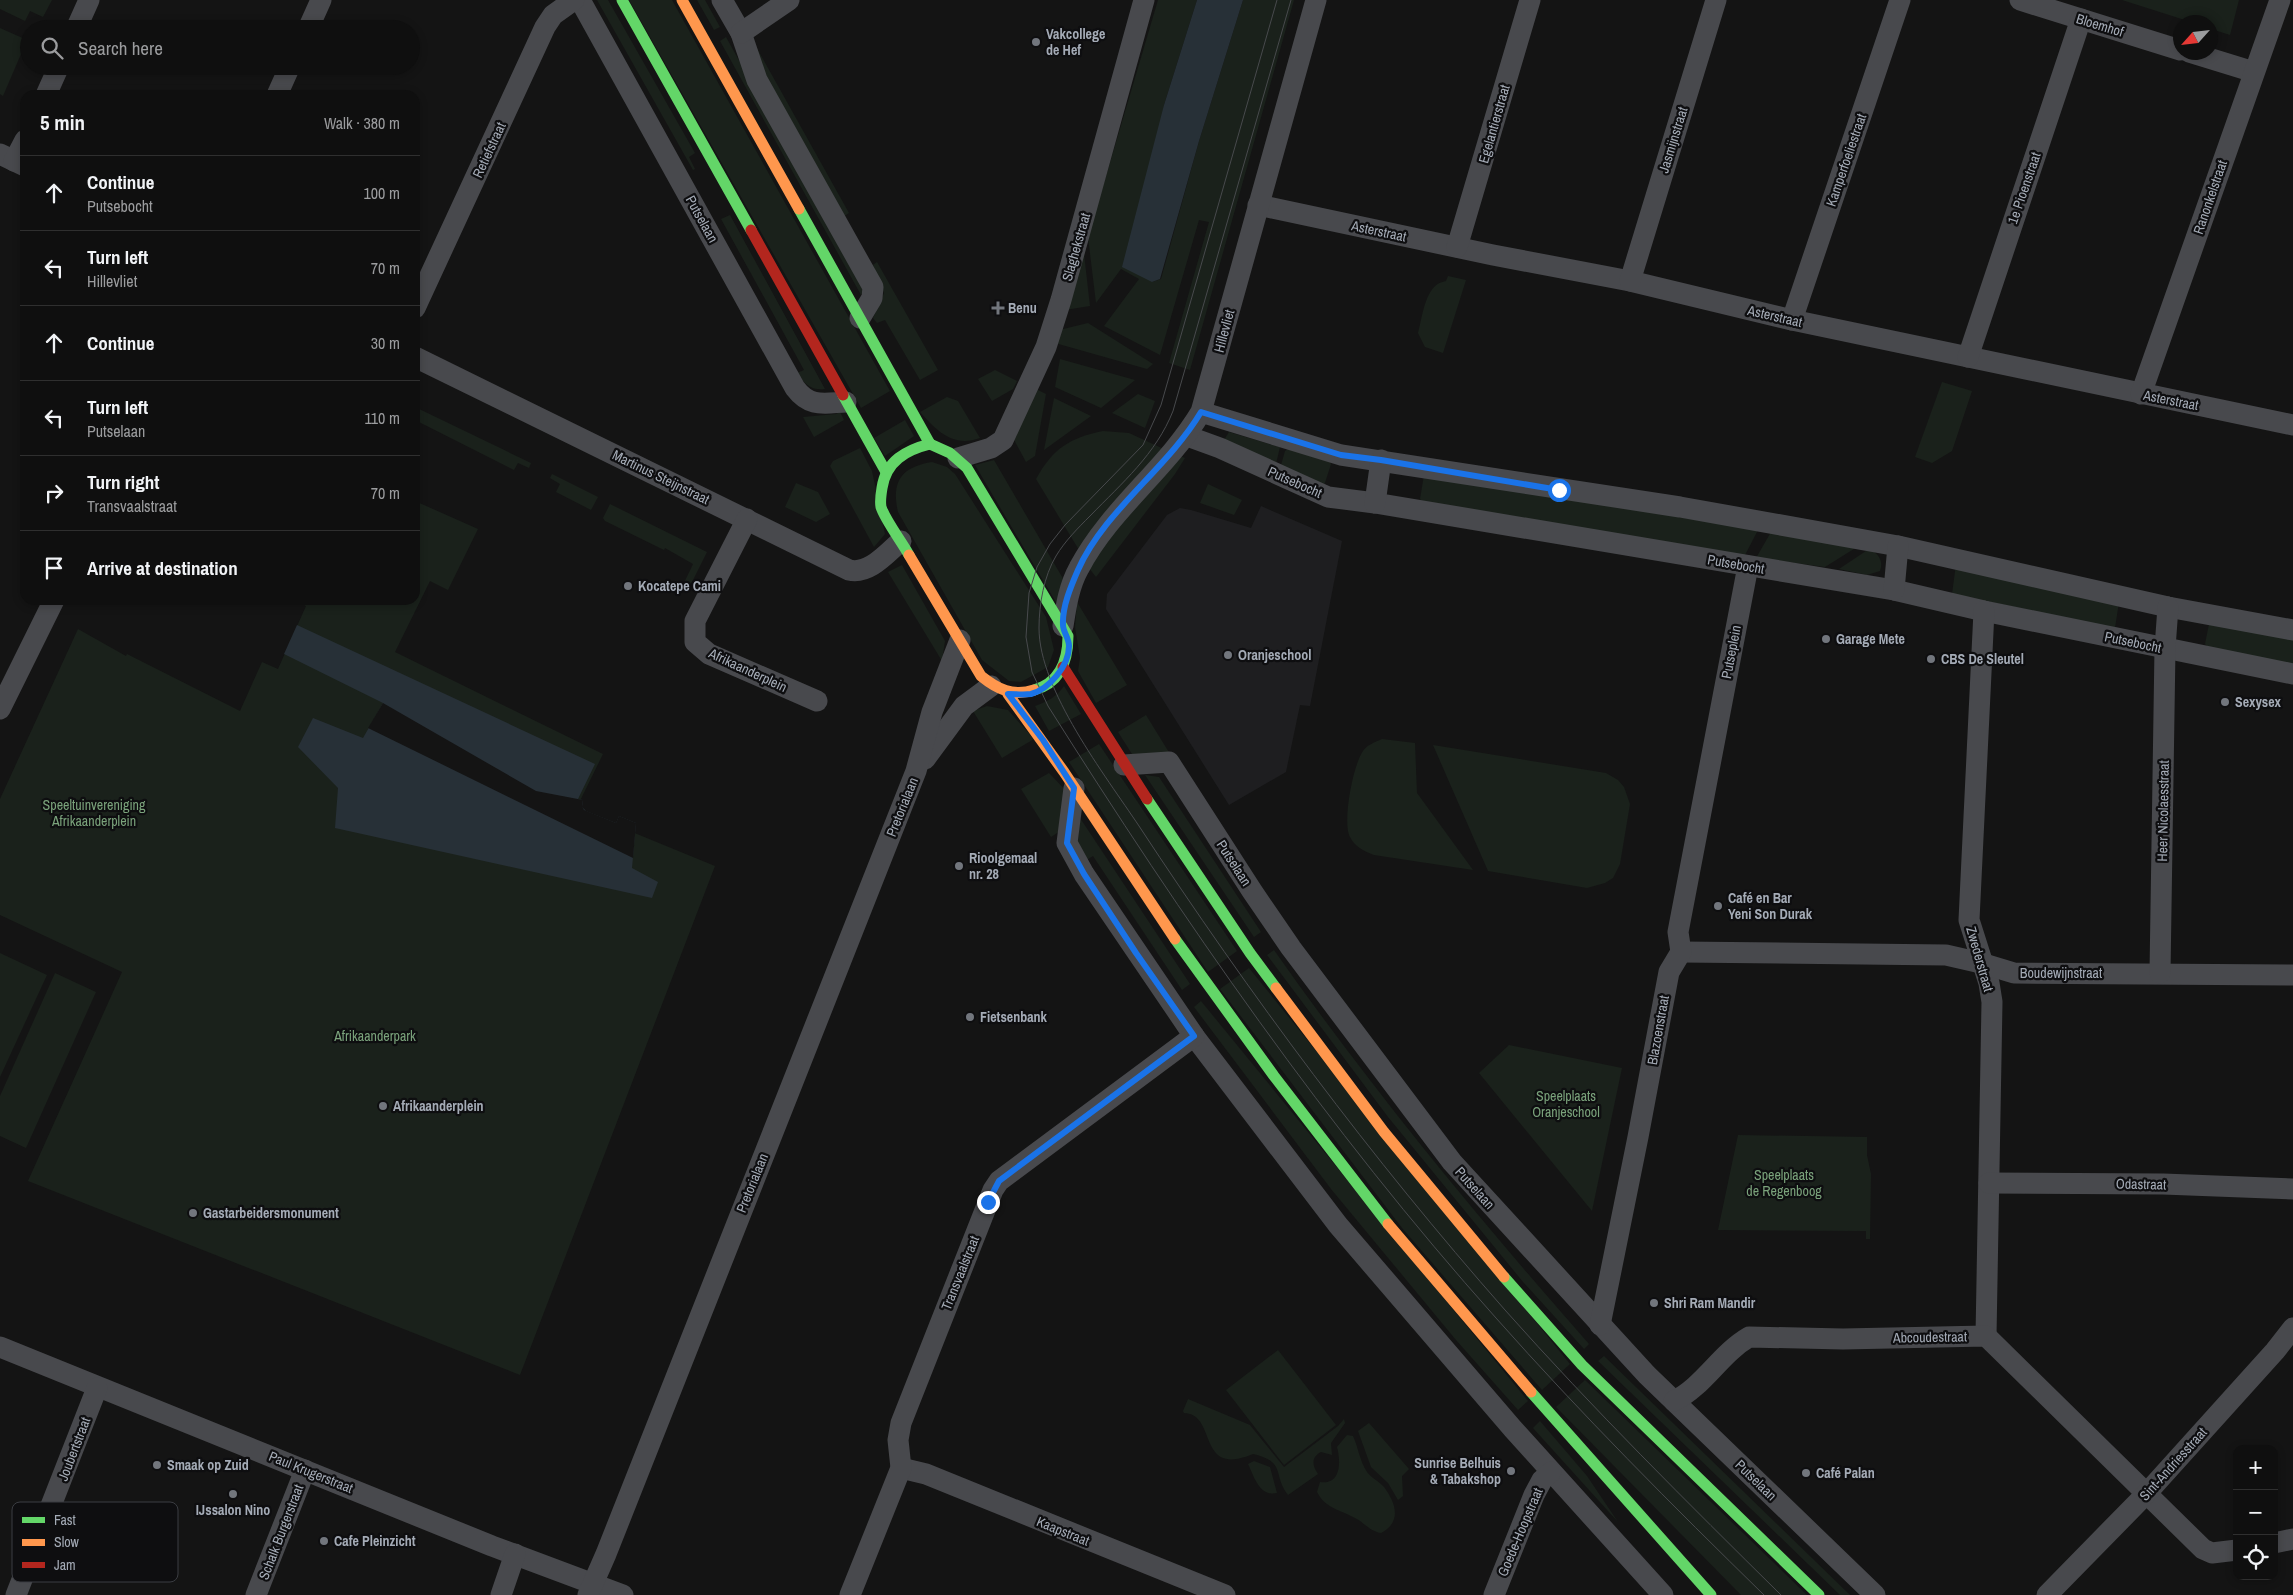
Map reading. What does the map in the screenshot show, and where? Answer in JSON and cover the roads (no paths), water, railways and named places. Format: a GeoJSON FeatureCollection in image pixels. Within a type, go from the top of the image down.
{"type":"FeatureCollection","features":[{"type":"Feature","properties":{"kind":"main road"},"geometry":{"type":"LineString","coordinates":[[622,0],[886,472]]}},
{"type":"Feature","properties":{"kind":"main road"},"geometry":{"type":"LineString","coordinates":[[682,0],[930,444]]}},
{"type":"Feature","properties":{"kind":"main road"},"geometry":{"type":"LineString","coordinates":[[999,690],[1021,695],[1038,691],[1051,681],[1063,667],[1069,645],[1062,626],[967,468],[958,458],[942,447],[930,444],[909,450],[898,457],[881,482],[881,508],[981,676],[999,690],[1043,740],[1224,1009],[1317,1132],[1422,1265],[1554,1419],[1711,1595]]}},
{"type":"Feature","properties":{"kind":"main road"},"geometry":{"type":"LineString","coordinates":[[1063,667],[1124,765],[1250,953],[1384,1132],[1512,1288],[1582,1365],[1818,1595]]}},
{"type":"Feature","properties":{"kind":"street"},"geometry":{"type":"LineString","coordinates":[[80,20],[89,0]]}},
{"type":"Feature","properties":{"kind":"street"},"geometry":{"type":"LineString","coordinates":[[312,20],[321,0]]}},
{"type":"Feature","properties":{"kind":"street","name":"Retiefstraat"},"geometry":{"type":"LineString","coordinates":[[420,297],[545,27],[553,15],[574,0]]}},
{"type":"Feature","properties":{"kind":"street","name":"Putselaan"},"geometry":{"type":"LineString","coordinates":[[580,0],[795,388],[802,398],[812,403],[846,402]]}},
{"type":"Feature","properties":{"kind":"street"},"geometry":{"type":"LineString","coordinates":[[722,0],[741,33],[757,80],[872,287],[872,298],[860,318]]}},
{"type":"Feature","properties":{"kind":"street"},"geometry":{"type":"LineString","coordinates":[[741,33],[790,0]]}},
{"type":"Feature","properties":{"kind":"street","name":"Slaghekstraat"},"geometry":{"type":"LineString","coordinates":[[958,458],[990,448],[1004,440],[1046,347],[1082,227],[1144,0]]}},
{"type":"Feature","properties":{"kind":"street","name":"Hillevliet"},"geometry":{"type":"LineString","coordinates":[[1062,626],[1066,604],[1078,569],[1099,534],[1186,436],[1201,412],[1316,0]]}},
{"type":"Feature","properties":{"kind":"street","name":"Egelantierstraat"},"geometry":{"type":"LineString","coordinates":[[1457,247],[1530,0]]}},
{"type":"Feature","properties":{"kind":"street","name":"Jasmijnstraat"},"geometry":{"type":"LineString","coordinates":[[1630,281],[1716,0]]}},
{"type":"Feature","properties":{"kind":"street","name":"Kamperfoeliestraat"},"geometry":{"type":"LineString","coordinates":[[1792,320],[1900,0]]}},
{"type":"Feature","properties":{"kind":"street","name":"Bloemhof"},"geometry":{"type":"LineString","coordinates":[[2020,0],[2173,48]]}},
{"type":"Feature","properties":{"kind":"street","name":"Ranonkelstraat"},"geometry":{"type":"LineString","coordinates":[[2141,394],[2280,0]]}},
{"type":"Feature","properties":{"kind":"street","name":"1e Pioenstraat"},"geometry":{"type":"LineString","coordinates":[[1968,357],[2081,19]]}},
{"type":"Feature","properties":{"kind":"street"},"geometry":{"type":"LineString","coordinates":[[2215,60],[2254,72]]}},
{"type":"Feature","properties":{"kind":"street"},"geometry":{"type":"LineString","coordinates":[[48,90],[55,75]]}},
{"type":"Feature","properties":{"kind":"street"},"geometry":{"type":"LineString","coordinates":[[279,90],[286,75]]}},
{"type":"Feature","properties":{"kind":"street"},"geometry":{"type":"LineString","coordinates":[[13,161],[20,149]]}},
{"type":"Feature","properties":{"kind":"street","name":"Asterstraat"},"geometry":{"type":"LineString","coordinates":[[1258,205],[1630,281],[1792,320],[2293,425]]}},
{"type":"Feature","properties":{"kind":"street","name":"Martinus Steijnstraat"},"geometry":{"type":"LineString","coordinates":[[420,359],[849,570],[862,571],[902,541]]}},
{"type":"Feature","properties":{"kind":"street"},"geometry":{"type":"LineString","coordinates":[[1201,412],[1341,455],[1680,507],[1898,546],[2168,607],[2293,630]]}},
{"type":"Feature","properties":{"kind":"street","name":"Putsebocht"},"geometry":{"type":"LineString","coordinates":[[1186,436],[1220,448],[1328,497],[1375,503],[1894,590],[1984,611],[2293,674]]}},
{"type":"Feature","properties":{"kind":"street"},"geometry":{"type":"LineString","coordinates":[[1375,503],[1381,460]]}},
{"type":"Feature","properties":{"kind":"street","name":"Afrikaanderplein"},"geometry":{"type":"LineString","coordinates":[[747,519],[695,621],[695,642],[710,654],[817,701]]}},
{"type":"Feature","properties":{"kind":"street"},"geometry":{"type":"LineString","coordinates":[[1894,590],[1898,546]]}},
{"type":"Feature","properties":{"kind":"street","name":"Putseplein"},"geometry":{"type":"LineString","coordinates":[[1681,952],[1678,932],[1748,566]]}},
{"type":"Feature","properties":{"kind":"street"},"geometry":{"type":"LineString","coordinates":[[0,709],[52,605]]}},
{"type":"Feature","properties":{"kind":"street"},"geometry":{"type":"LineString","coordinates":[[2165,648],[2168,607]]}},
{"type":"Feature","properties":{"kind":"street","name":"Zwederstraat"},"geometry":{"type":"LineString","coordinates":[[1984,611],[1969,920],[1981,963],[1989,983],[1992,1002],[1986,1336]]}},
{"type":"Feature","properties":{"kind":"street","name":"Pretorialaan"},"geometry":{"type":"LineString","coordinates":[[590,1589],[916,771],[932,712],[960,640]]}},
{"type":"Feature","properties":{"kind":"street","name":"Heer Nicolaesstraat"},"geometry":{"type":"LineString","coordinates":[[2160,973],[2165,648]]}},
{"type":"Feature","properties":{"kind":"street","name":"Pretorialaan"},"geometry":{"type":"LineString","coordinates":[[916,771],[964,706],[999,690]]}},
{"type":"Feature","properties":{"kind":"street","name":"Putselaan"},"geometry":{"type":"LineString","coordinates":[[1124,765],[1169,762],[1252,891],[1302,963],[1452,1162],[1600,1325],[1674,1402],[1875,1595]]}},
{"type":"Feature","properties":{"kind":"street"},"geometry":{"type":"LineString","coordinates":[[1074,788],[1067,843],[1084,874],[1120,929],[1194,1036],[1338,1225],[1551,1472],[1663,1595]]}},
{"type":"Feature","properties":{"kind":"street","name":"Boudewijnstraat"},"geometry":{"type":"LineString","coordinates":[[1681,952],[1946,956],[1981,963],[2014,973],[2293,975]]}},
{"type":"Feature","properties":{"kind":"street","name":"Blazoenstraat"},"geometry":{"type":"LineString","coordinates":[[1600,1325],[1669,972],[1681,952]]}},
{"type":"Feature","properties":{"kind":"street","name":"Transvaalstraat"},"geometry":{"type":"LineString","coordinates":[[850,1595],[901,1468],[898,1440],[901,1423],[992,1190],[999,1181],[1194,1036]]}},
{"type":"Feature","properties":{"kind":"street","name":"Odastraat"},"geometry":{"type":"LineString","coordinates":[[1989,1183],[2163,1184],[2293,1189]]}},
{"type":"Feature","properties":{"kind":"street","name":"Sint-Andriesstraat"},"geometry":{"type":"LineString","coordinates":[[2047,1595],[2146,1494],[2275,1351],[2293,1328]]}},
{"type":"Feature","properties":{"kind":"street","name":"Abcoudestraat"},"geometry":{"type":"LineString","coordinates":[[1674,1402],[1686,1396],[1737,1344],[1749,1337],[1842,1339],[1986,1336],[2203,1549],[2212,1553],[2233,1550]]}},
{"type":"Feature","properties":{"kind":"street","name":"Paul Krugerstraat"},"geometry":{"type":"LineString","coordinates":[[0,1347],[515,1554],[590,1589],[623,1595]]}},
{"type":"Feature","properties":{"kind":"street","name":"Joubertstraat"},"geometry":{"type":"LineString","coordinates":[[53,1502],[98,1388]]}},
{"type":"Feature","properties":{"kind":"street","name":"Kaapstraat"},"geometry":{"type":"LineString","coordinates":[[901,1468],[926,1474],[1225,1595]]}},
{"type":"Feature","properties":{"kind":"street","name":"Schalk Burgerstraat"},"geometry":{"type":"LineString","coordinates":[[256,1595],[305,1470]]}},
{"type":"Feature","properties":{"kind":"street","name":"Goede-Hoopstraat"},"geometry":{"type":"LineString","coordinates":[[1494,1595],[1534,1495],[1542,1480],[1551,1472]]}},
{"type":"Feature","properties":{"kind":"street"},"geometry":{"type":"LineString","coordinates":[[2278,1542],[2293,1539]]}},
{"type":"Feature","properties":{"kind":"street"},"geometry":{"type":"LineString","coordinates":[[501,1595],[515,1554]]}},
{"type":"Feature","properties":{"kind":"street","name":"Joubertstraat"},"geometry":{"type":"LineString","coordinates":[[16,1595],[21,1582]]}},
{"type":"Feature","properties":{"kind":"tram line"},"geometry":{"type":"LineString","coordinates":[[1277,0],[1161,405],[1143,445],[1065,525],[1050,544],[1037,567],[1029,593],[1026,637],[1032,672],[1048,706],[1151,865],[1259,1021],[1374,1173],[1496,1318],[1561,1389],[1661,1493],[1764,1595]]}},
{"type":"Feature","properties":{"kind":"tram line"},"geometry":{"type":"LineString","coordinates":[[1291,0],[1173,411],[1166,427],[1148,454],[1126,480],[1072,535],[1056,556],[1048,572],[1041,600],[1039,628],[1042,652],[1050,678],[1062,704],[1092,757],[1224,952],[1360,1135],[1455,1252],[1538,1347],[1641,1455],[1781,1595]]}},
{"type":"Feature","properties":{"kind":"place","name":"Vakcollege de Hef"},"geometry":{"type":"Point","coordinates":[1036,42]}},
{"type":"Feature","properties":{"kind":"place","name":"Benu"},"geometry":{"type":"Point","coordinates":[998,308]}},
{"type":"Feature","properties":{"kind":"place","name":"Kocatepe Cami"},"geometry":{"type":"Point","coordinates":[628,586]}},
{"type":"Feature","properties":{"kind":"place","name":"Garage Mete"},"geometry":{"type":"Point","coordinates":[1826,639]}},
{"type":"Feature","properties":{"kind":"place","name":"Oranjeschool"},"geometry":{"type":"Point","coordinates":[1228,655]}},
{"type":"Feature","properties":{"kind":"place","name":"CBS De Sleutel"},"geometry":{"type":"Point","coordinates":[1931,659]}},
{"type":"Feature","properties":{"kind":"place","name":"Sexysex"},"geometry":{"type":"Point","coordinates":[2225,702]}},
{"type":"Feature","properties":{"kind":"place","name":"Rioolgemaal nr. 28"},"geometry":{"type":"Point","coordinates":[959,866]}},
{"type":"Feature","properties":{"kind":"place","name":"Café en Bar Yeni Son Durak"},"geometry":{"type":"Point","coordinates":[1718,906]}},
{"type":"Feature","properties":{"kind":"place","name":"Fietsenbank"},"geometry":{"type":"Point","coordinates":[970,1017]}},
{"type":"Feature","properties":{"kind":"place","name":"Afrikaanderplein"},"geometry":{"type":"Point","coordinates":[383,1106]}},
{"type":"Feature","properties":{"kind":"place","name":"Gastarbeidersmonument"},"geometry":{"type":"Point","coordinates":[193,1213]}},
{"type":"Feature","properties":{"kind":"place","name":"Shri Ram Mandir"},"geometry":{"type":"Point","coordinates":[1654,1303]}},
{"type":"Feature","properties":{"kind":"place","name":"Smaak op Zuid"},"geometry":{"type":"Point","coordinates":[157,1465]}},
{"type":"Feature","properties":{"kind":"place","name":"Sunrise Belhuis & Tabakshop"},"geometry":{"type":"Point","coordinates":[1511,1471]}},
{"type":"Feature","properties":{"kind":"place","name":"Café Palan"},"geometry":{"type":"Point","coordinates":[1806,1473]}},
{"type":"Feature","properties":{"kind":"place","name":"IJssalon Nino"},"geometry":{"type":"Point","coordinates":[233,1494]}},
{"type":"Feature","properties":{"kind":"place","name":"Cafe Pleinzicht"},"geometry":{"type":"Point","coordinates":[324,1541]}},
{"type":"Feature","properties":{"kind":"park label","name":"Speeltuinvereniging Afrikaanderplein"},"geometry":{"type":"Point","coordinates":[94,814]}},
{"type":"Feature","properties":{"kind":"park label","name":"Afrikaanderpark"},"geometry":{"type":"Point","coordinates":[375,1036]}},
{"type":"Feature","properties":{"kind":"park label","name":"Speelplaats Oranjeschool"},"geometry":{"type":"Point","coordinates":[1566,1104]}},
{"type":"Feature","properties":{"kind":"park label","name":"Speelplaats de Regenboog"},"geometry":{"type":"Point","coordinates":[1784,1184]}}]}
